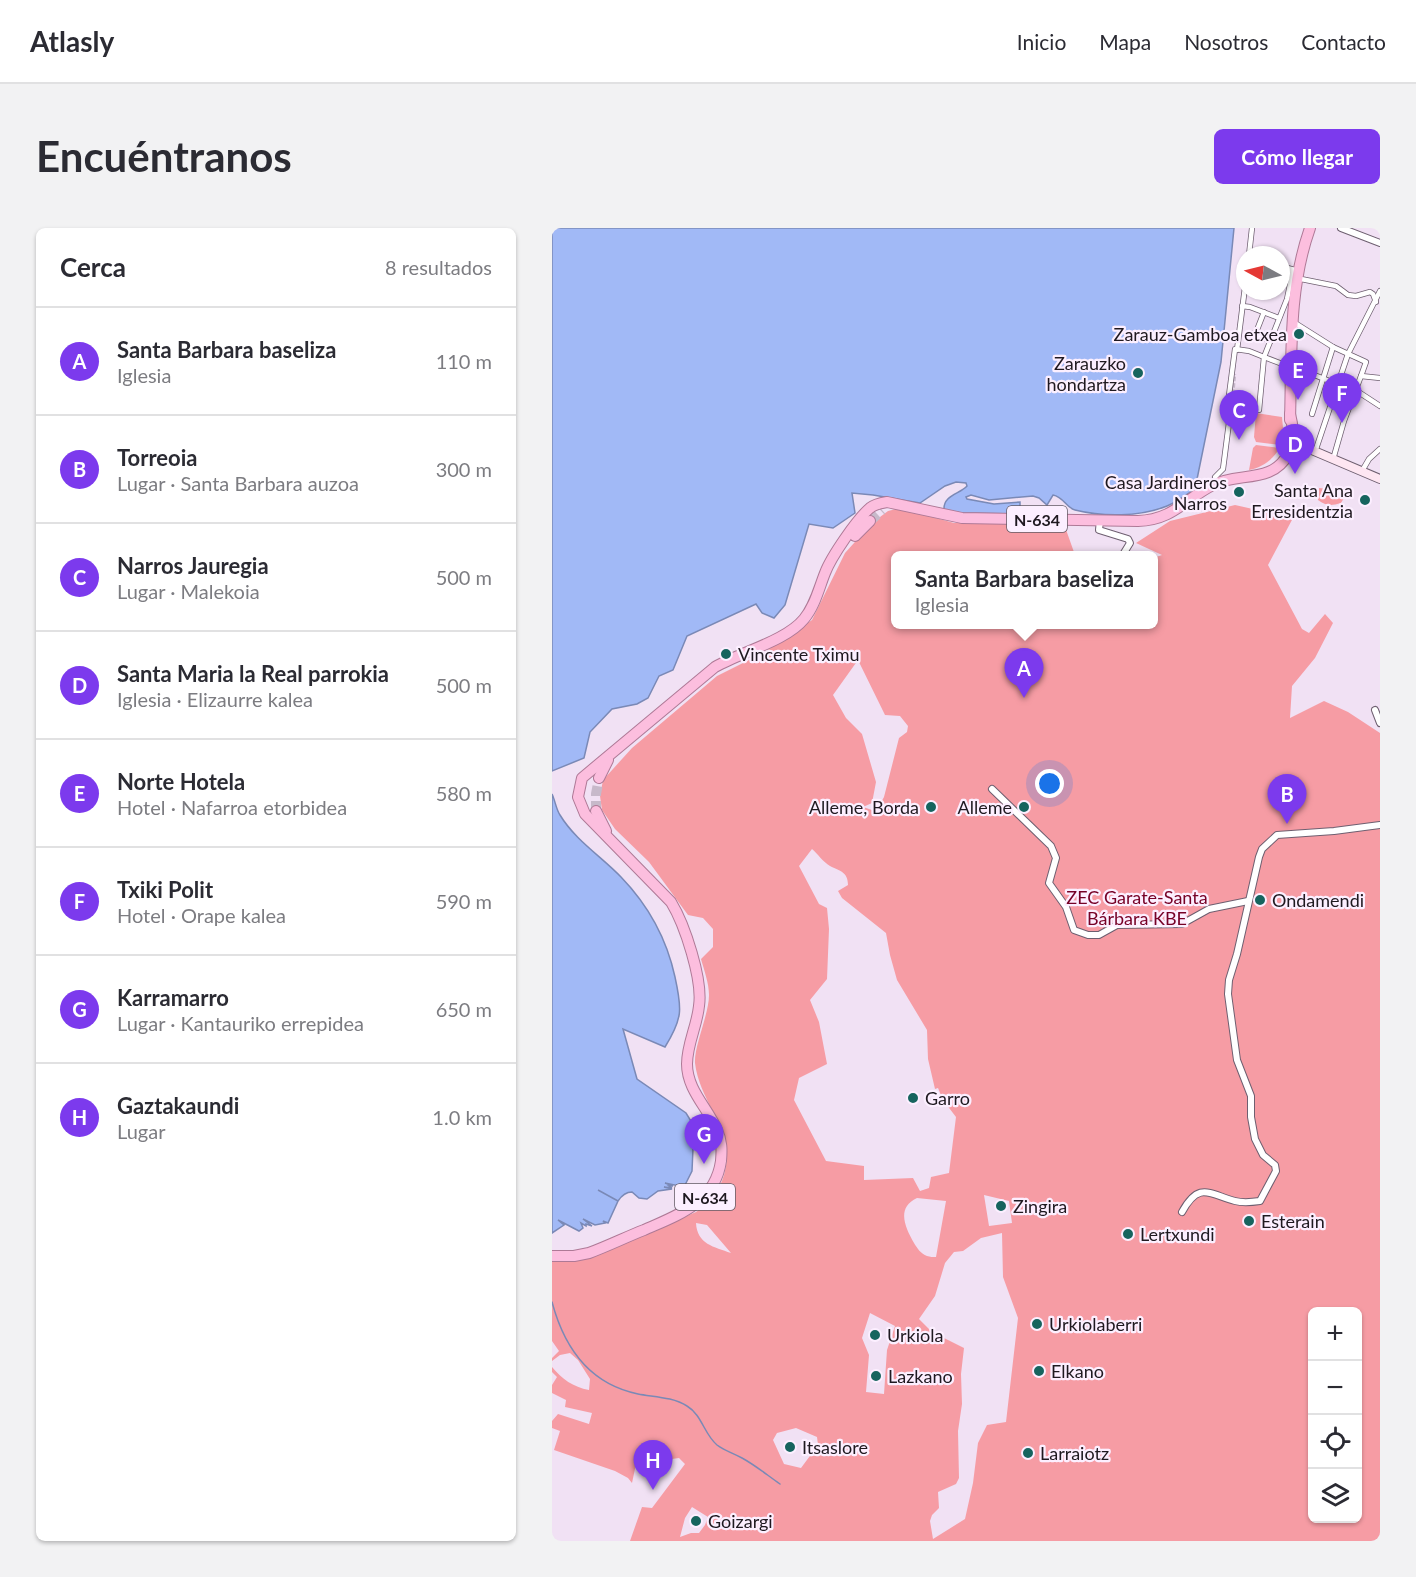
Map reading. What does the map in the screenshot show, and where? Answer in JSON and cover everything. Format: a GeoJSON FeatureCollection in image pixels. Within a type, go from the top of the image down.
{"type":"FeatureCollection","features":[{"type":"Feature","properties":{"kind":"highway"},"geometry":{"type":"LineString","coordinates":[[1296,448],[1292,420],[1291,321],[1298,274],[1310,228]]}},
{"type":"Feature","properties":{"kind":"highway","name":"N-634"},"geometry":{"type":"LineString","coordinates":[[552,1257],[592,1252],[691,1209],[707,1195],[715,1182],[723,1148],[716,1127],[694,1091],[688,1073],[688,1054],[700,997],[697,976],[680,917],[672,902],[585,814],[579,803],[578,792],[582,778],[715,667],[785,635],[797,627],[813,606],[825,572],[872,506],[887,502],[962,518],[1138,521],[1155,519],[1173,512],[1219,482],[1263,474],[1275,469],[1296,448]]}},
{"type":"Feature","properties":{"kind":"highway"},"geometry":{"type":"LineString","coordinates":[[882,510],[890,505],[900,504]]}},
{"type":"Feature","properties":{"kind":"highway","name":"N-634"},"geometry":{"type":"LineString","coordinates":[[836,555],[870,521]]}},
{"type":"Feature","properties":{"kind":"highway","name":"N-634"},"geometry":{"type":"LineString","coordinates":[[599,778],[615,750]]}},
{"type":"Feature","properties":{"kind":"highway","name":"N-634"},"geometry":{"type":"LineString","coordinates":[[596,811],[609,836]]}},
{"type":"Feature","properties":{"kind":"main road"},"geometry":{"type":"LineString","coordinates":[[1296,448],[1380,479]]}},
{"type":"Feature","properties":{"kind":"street"},"geometry":{"type":"LineString","coordinates":[[1250,246],[1252,228]]}},
{"type":"Feature","properties":{"kind":"street"},"geometry":{"type":"LineString","coordinates":[[1341,228],[1380,243]]}},
{"type":"Feature","properties":{"kind":"street"},"geometry":{"type":"LineString","coordinates":[[1290,271],[1336,286],[1348,295],[1356,296],[1370,292],[1377,303]]}},
{"type":"Feature","properties":{"kind":"street"},"geometry":{"type":"LineString","coordinates":[[1243,300],[1228,403],[1259,410],[1264,357],[1298,274]]}},
{"type":"Feature","properties":{"kind":"street"},"geometry":{"type":"LineString","coordinates":[[1296,448],[1338,384],[1354,339],[1377,303],[1380,291]]}},
{"type":"Feature","properties":{"kind":"street"},"geometry":{"type":"LineString","coordinates":[[1242,306],[1279,318]]}},
{"type":"Feature","properties":{"kind":"street"},"geometry":{"type":"LineString","coordinates":[[1264,312],[1253,334],[1271,341]]}},
{"type":"Feature","properties":{"kind":"street"},"geometry":{"type":"LineString","coordinates":[[1293,322],[1333,347],[1365,362],[1334,456]]}},
{"type":"Feature","properties":{"kind":"street"},"geometry":{"type":"LineString","coordinates":[[1312,414],[1333,347]]}},
{"type":"Feature","properties":{"kind":"street"},"geometry":{"type":"LineString","coordinates":[[1237,350],[1249,351],[1285,364]]}},
{"type":"Feature","properties":{"kind":"street"},"geometry":{"type":"LineString","coordinates":[[1294,368],[1354,391],[1380,406]]}},
{"type":"Feature","properties":{"kind":"street"},"geometry":{"type":"LineString","coordinates":[[1361,376],[1380,378]]}},
{"type":"Feature","properties":{"kind":"street"},"geometry":{"type":"LineString","coordinates":[[1215,477],[1222,469],[1231,407]]}},
{"type":"Feature","properties":{"kind":"street"},"geometry":{"type":"LineString","coordinates":[[1362,471],[1369,459],[1380,449]]}},
{"type":"Feature","properties":{"kind":"street"},"geometry":{"type":"LineString","coordinates":[[1100,520],[1099,530],[1128,539],[1130,543],[1125,551]]}},
{"type":"Feature","properties":{"kind":"street"},"geometry":{"type":"LineString","coordinates":[[1375,710],[1380,723]]}},
{"type":"Feature","properties":{"kind":"street"},"geometry":{"type":"LineString","coordinates":[[992,789],[1051,846],[1056,858],[1049,883],[1066,908],[1074,930],[1088,935],[1099,935],[1117,925],[1182,924],[1209,909],[1248,901]]}},
{"type":"Feature","properties":{"kind":"street"},"geometry":{"type":"LineString","coordinates":[[1182,1212],[1192,1197],[1204,1191],[1237,1201],[1260,1201],[1276,1171],[1275,1165],[1263,1155],[1255,1139],[1251,1117],[1251,1096],[1237,1060],[1231,1030],[1228,987],[1238,954],[1248,901],[1262,849],[1277,835],[1380,825]]}},
{"type":"Feature","properties":{"kind":"green space"},"geometry":{"type":"Polygon","coordinates":[[[1256,413],[1282,417],[1284,439],[1281,445],[1256,442],[1254,437],[1256,413]]]}},
{"type":"Feature","properties":{"kind":"green space"},"geometry":{"type":"Polygon","coordinates":[[[1256,445],[1280,448],[1267,462],[1249,470],[1253,448],[1256,445]]]}},
{"type":"Feature","properties":{"kind":"green space"},"geometry":{"type":"Polygon","coordinates":[[[1319,488],[1348,491],[1341,503],[1329,505],[1318,500],[1319,488]]]}},
{"type":"Feature","properties":{"kind":"green space","name":"ZEC Garate-Santa Bárbara KBE"},"geometry":{"type":"Polygon","coordinates":[[[1235,505],[1293,518],[1268,565],[1302,629],[1309,633],[1325,614],[1333,623],[1315,658],[1292,686],[1290,718],[1324,701],[1348,712],[1380,733],[1380,1541],[630,1541],[642,1507],[652,1508],[685,1464],[679,1458],[636,1464],[632,1483],[615,1471],[554,1450],[560,1431],[552,1428],[552,1421],[558,1414],[589,1424],[592,1413],[565,1407],[566,1400],[552,1393],[552,1385],[557,1377],[552,1372],[552,1367],[568,1382],[583,1389],[589,1390],[590,1379],[578,1360],[570,1353],[560,1355],[552,1361],[559,1351],[552,1341],[552,1262],[570,1262],[589,1258],[696,1212],[711,1198],[722,1181],[726,1164],[726,1149],[723,1134],[698,1078],[695,1063],[709,995],[701,959],[713,947],[713,929],[703,918],[688,915],[649,862],[615,829],[602,810],[600,796],[603,780],[632,748],[717,676],[763,653],[812,620],[845,553],[872,523],[888,511],[900,508],[954,523],[1064,524],[1074,551],[891,551],[891,629],[1158,629],[1158,556],[1162,555],[1158,551],[1136,543],[1170,521],[1235,505]],[[858,660],[833,695],[846,718],[862,734],[876,782],[872,803],[863,807],[872,810],[879,806],[884,797],[899,738],[907,732],[908,726],[900,716],[885,715],[858,660]],[[812,849],[799,866],[819,904],[827,908],[829,929],[827,979],[810,1000],[819,1022],[827,1064],[799,1078],[794,1100],[826,1161],[864,1166],[864,1180],[913,1178],[920,1191],[929,1188],[931,1177],[949,1173],[956,1117],[943,1100],[938,1088],[935,1089],[928,1059],[927,1030],[897,980],[886,933],[842,898],[838,891],[848,885],[847,877],[843,872],[827,864],[812,849]],[[984,1195],[989,1226],[1012,1223],[1009,1201],[984,1195]],[[917,1198],[910,1202],[904,1212],[904,1218],[911,1237],[921,1252],[929,1257],[936,1257],[946,1201],[917,1198]],[[696,1223],[697,1230],[708,1244],[731,1253],[707,1225],[696,1223]],[[1002,1233],[981,1238],[963,1251],[954,1252],[945,1263],[935,1296],[919,1319],[932,1332],[964,1348],[961,1374],[962,1404],[958,1431],[959,1478],[956,1484],[938,1492],[939,1508],[930,1521],[933,1539],[965,1519],[973,1483],[978,1443],[987,1425],[1006,1422],[1018,1318],[1003,1277],[1002,1233]],[[870,1313],[862,1338],[869,1355],[866,1392],[884,1394],[887,1350],[895,1326],[870,1313]],[[796,1428],[777,1433],[773,1440],[784,1464],[801,1468],[818,1445],[817,1437],[796,1428]],[[692,1507],[685,1518],[680,1537],[699,1533],[708,1517],[692,1507]]]}},
{"type":"Feature","properties":{"kind":"water"},"geometry":{"type":"Polygon","coordinates":[[[552,228],[1234,228],[1221,362],[1195,489],[1156,510],[1121,515],[1075,510],[1053,495],[1047,505],[1033,496],[989,500],[971,495],[966,497],[994,504],[1020,502],[1020,514],[961,513],[944,510],[946,501],[967,486],[966,483],[956,482],[945,486],[920,503],[852,493],[855,513],[833,528],[809,524],[785,605],[774,618],[762,613],[756,604],[687,636],[673,670],[659,676],[648,698],[637,704],[612,709],[590,732],[584,758],[552,771],[552,228]]]}},
{"type":"Feature","properties":{"kind":"water"},"geometry":{"type":"Polygon","coordinates":[[[552,794],[566,824],[631,888],[648,911],[662,936],[679,997],[678,1021],[665,1047],[623,1029],[637,1079],[686,1113],[694,1126],[692,1171],[684,1187],[665,1183],[673,1186],[669,1186],[672,1188],[664,1187],[672,1189],[658,1191],[647,1199],[639,1198],[632,1192],[628,1193],[618,1201],[608,1223],[603,1221],[605,1223],[595,1225],[583,1219],[592,1226],[581,1223],[583,1228],[579,1231],[558,1220],[564,1225],[552,1233],[552,794]]]}},
{"type":"Feature","properties":{"kind":"waterway"},"geometry":{"type":"LineString","coordinates":[[552,1302],[564,1334],[581,1361],[592,1372],[621,1389],[682,1403],[696,1414],[717,1445],[747,1461],[780,1484]]}},
{"type":"Feature","properties":{"kind":"tunnel"},"geometry":{"type":"LineString","coordinates":[[1231,407],[1234,374]]}},
{"type":"Feature","properties":{"kind":"tunnel"},"geometry":{"type":"LineString","coordinates":[[870,521],[882,510]]}},
{"type":"Feature","properties":{"kind":"tunnel"},"geometry":{"type":"LineString","coordinates":[[596,811],[599,778]]}},
{"type":"Feature","properties":{"kind":"place","name":"Zarauz-Gamboa etxea"},"geometry":{"type":"Point","coordinates":[1299,334]}},
{"type":"Feature","properties":{"kind":"place","name":"Zarauzko hondartza"},"geometry":{"type":"Point","coordinates":[1138,373]}},
{"type":"Feature","properties":{"kind":"place","name":"Norte Hotela"},"geometry":{"type":"Point","coordinates":[1298,400]}},
{"type":"Feature","properties":{"kind":"place","name":"Txiki Polit"},"geometry":{"type":"Point","coordinates":[1342,423]}},
{"type":"Feature","properties":{"kind":"place","name":"Narros Jauregia"},"geometry":{"type":"Point","coordinates":[1239,440]}},
{"type":"Feature","properties":{"kind":"place","name":"Santa Maria la Real parrokia"},"geometry":{"type":"Point","coordinates":[1295,474]}},
{"type":"Feature","properties":{"kind":"place","name":"Casa Jardineros Narros"},"geometry":{"type":"Point","coordinates":[1239,492]}},
{"type":"Feature","properties":{"kind":"place","name":"Santa Ana Erresidentzia"},"geometry":{"type":"Point","coordinates":[1365,500]}},
{"type":"Feature","properties":{"kind":"place","name":"Vincente Tximu"},"geometry":{"type":"Point","coordinates":[726,654]}},
{"type":"Feature","properties":{"kind":"place","name":"Santa Barbara baseliza"},"geometry":{"type":"Point","coordinates":[1024,698]}},
{"type":"Feature","properties":{"kind":"place","name":"Alleme, Borda"},"geometry":{"type":"Point","coordinates":[931,807]}},
{"type":"Feature","properties":{"kind":"place","name":"Alleme"},"geometry":{"type":"Point","coordinates":[1024,807]}},
{"type":"Feature","properties":{"kind":"place","name":"Torreoia"},"geometry":{"type":"Point","coordinates":[1287,824]}},
{"type":"Feature","properties":{"kind":"place","name":"Ondamendi"},"geometry":{"type":"Point","coordinates":[1260,900]}},
{"type":"Feature","properties":{"kind":"place","name":"Garro"},"geometry":{"type":"Point","coordinates":[913,1098]}},
{"type":"Feature","properties":{"kind":"place","name":"Karramarro"},"geometry":{"type":"Point","coordinates":[704,1164]}},
{"type":"Feature","properties":{"kind":"place","name":"Zingira"},"geometry":{"type":"Point","coordinates":[1001,1206]}},
{"type":"Feature","properties":{"kind":"place","name":"Esterain"},"geometry":{"type":"Point","coordinates":[1249,1221]}},
{"type":"Feature","properties":{"kind":"place","name":"Lertxundi"},"geometry":{"type":"Point","coordinates":[1128,1234]}},
{"type":"Feature","properties":{"kind":"place","name":"Urkiolaberri"},"geometry":{"type":"Point","coordinates":[1037,1324]}},
{"type":"Feature","properties":{"kind":"place","name":"Urkiola"},"geometry":{"type":"Point","coordinates":[875,1335]}},
{"type":"Feature","properties":{"kind":"place","name":"Elkano"},"geometry":{"type":"Point","coordinates":[1039,1371]}},
{"type":"Feature","properties":{"kind":"place","name":"Lazkano"},"geometry":{"type":"Point","coordinates":[876,1376]}},
{"type":"Feature","properties":{"kind":"place","name":"Itsaslore"},"geometry":{"type":"Point","coordinates":[790,1447]}},
{"type":"Feature","properties":{"kind":"place","name":"Larraiotz"},"geometry":{"type":"Point","coordinates":[1028,1453]}},
{"type":"Feature","properties":{"kind":"place","name":"Gaztakaundi"},"geometry":{"type":"Point","coordinates":[653,1490]}},
{"type":"Feature","properties":{"kind":"place","name":"Goizargi"},"geometry":{"type":"Point","coordinates":[696,1521]}}]}
